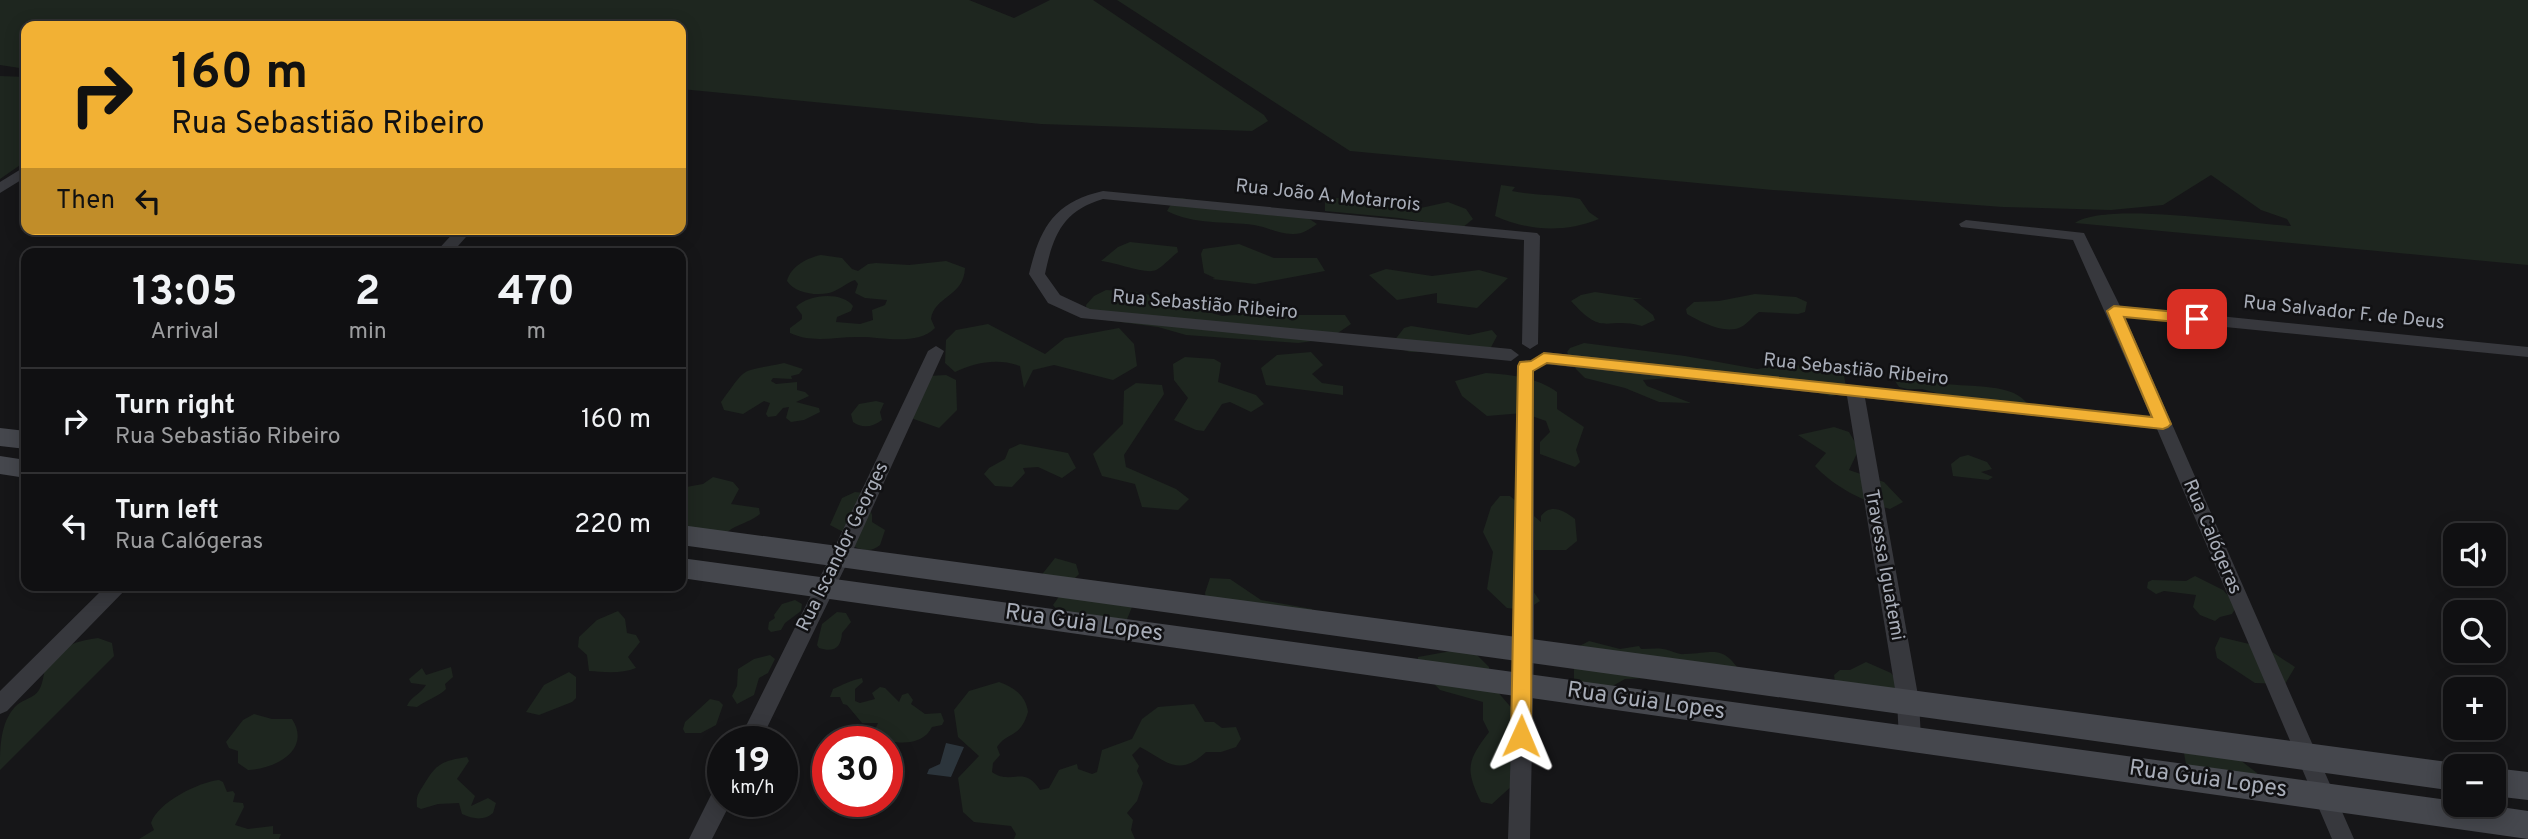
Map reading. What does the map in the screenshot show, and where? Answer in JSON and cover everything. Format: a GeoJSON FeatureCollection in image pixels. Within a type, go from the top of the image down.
{"type":"FeatureCollection","features":[{"type":"Feature","properties":{"kind":"main road"},"geometry":{"type":"LineString","coordinates":[[0,437],[21,439]]}},
{"type":"Feature","properties":{"kind":"main road"},"geometry":{"type":"LineString","coordinates":[[0,465],[21,468]]}},
{"type":"Feature","properties":{"kind":"main road","name":"Rua Guia Lopes"},"geometry":{"type":"LineString","coordinates":[[686,536],[2443,775]]}},
{"type":"Feature","properties":{"kind":"main road","name":"Rua Guia Lopes"},"geometry":{"type":"LineString","coordinates":[[686,569],[2528,825]]}},
{"type":"Feature","properties":{"kind":"main road"},"geometry":{"type":"LineString","coordinates":[[2506,783],[2528,786]]}},
{"type":"Feature","properties":{"kind":"street"},"geometry":{"type":"LineString","coordinates":[[0,189],[21,174]]}},
{"type":"Feature","properties":{"kind":"street","name":"Rua João A. Motarrois"},"geometry":{"type":"LineString","coordinates":[[1119,195],[1532,236],[1530,344],[1514,347],[1527,360]]}},
{"type":"Feature","properties":{"kind":"street","name":"Rua Sebastião Ribeiro"},"geometry":{"type":"LineString","coordinates":[[1119,195],[1090,197],[1072,206],[1047,237],[1037,274],[1054,299],[1087,314],[2163,424]]}},
{"type":"Feature","properties":{"kind":"street","name":"Rua Calógeras"},"geometry":{"type":"LineString","coordinates":[[1966,224],[2079,236],[2343,839]]}},
{"type":"Feature","properties":{"kind":"street"},"geometry":{"type":"LineString","coordinates":[[448,248],[460,235]]}},
{"type":"Feature","properties":{"kind":"street","name":"Rua Salvador F. de Deus"},"geometry":{"type":"LineString","coordinates":[[2114,311],[2528,352]]}},
{"type":"Feature","properties":{"kind":"street","name":"Rua Iscandor Georges"},"geometry":{"type":"LineString","coordinates":[[756,726],[840,556],[936,351]]}},
{"type":"Feature","properties":{"kind":"street"},"geometry":{"type":"LineString","coordinates":[[1518,839],[1524,652],[1527,360]]}},
{"type":"Feature","properties":{"kind":"street","name":"Travessa Iguatemi"},"geometry":{"type":"LineString","coordinates":[[1855,391],[1908,701],[1910,739]]}},
{"type":"Feature","properties":{"kind":"street"},"geometry":{"type":"LineString","coordinates":[[0,705],[114,591]]}},
{"type":"Feature","properties":{"kind":"street"},"geometry":{"type":"LineString","coordinates":[[700,839],[711,817]]}},
{"type":"Feature","properties":{"kind":"shaded area"},"geometry":{"type":"Polygon","coordinates":[[[0,0],[969,0],[1014,18],[1050,0],[1093,0],[1264,115],[1268,121],[1252,131],[1041,124],[686,89],[686,21],[21,21],[21,68],[0,65],[0,0]]]}},
{"type":"Feature","properties":{"kind":"shaded area"},"geometry":{"type":"Polygon","coordinates":[[[1117,0],[2528,0],[2528,265],[2075,223],[2091,217],[2146,214],[2291,226],[2287,219],[2261,210],[2211,175],[2163,205],[2111,210],[2003,207],[1773,190],[1350,151],[1117,0]]]}},
{"type":"Feature","properties":{"kind":"shaded area"},"geometry":{"type":"Polygon","coordinates":[[[0,76],[21,77],[21,164],[0,179],[0,76]]]}},
{"type":"Feature","properties":{"kind":"shaded area"},"geometry":{"type":"Polygon","coordinates":[[[1501,185],[1515,187],[1512,191],[1521,193],[1580,199],[1589,212],[1599,219],[1560,228],[1534,227],[1508,221],[1495,216],[1501,185]]]}},
{"type":"Feature","properties":{"kind":"shaded area"},"geometry":{"type":"Polygon","coordinates":[[[1182,198],[1249,212],[1308,218],[1317,224],[1302,233],[1287,234],[1254,225],[1188,219],[1167,211],[1174,199],[1182,198]]]}},
{"type":"Feature","properties":{"kind":"shaded area"},"geometry":{"type":"Polygon","coordinates":[[[1337,198],[1416,209],[1448,202],[1466,209],[1473,219],[1462,228],[1399,218],[1325,211],[1325,202],[1337,198]]]}},
{"type":"Feature","properties":{"kind":"shaded area"},"geometry":{"type":"Polygon","coordinates":[[[1130,242],[1177,247],[1178,252],[1152,271],[1101,261],[1118,247],[1130,242]]]}},
{"type":"Feature","properties":{"kind":"shaded area"},"geometry":{"type":"Polygon","coordinates":[[[1239,244],[1274,258],[1317,258],[1325,271],[1255,284],[1212,279],[1215,278],[1204,273],[1201,254],[1203,249],[1239,244]]]}},
{"type":"Feature","properties":{"kind":"shaded area"},"geometry":{"type":"Polygon","coordinates":[[[821,255],[842,258],[852,269],[858,271],[868,264],[876,263],[909,265],[946,261],[965,268],[960,285],[933,311],[931,319],[935,328],[928,334],[910,339],[816,339],[790,333],[790,328],[802,319],[796,307],[808,299],[833,296],[848,301],[853,306],[851,311],[837,317],[836,322],[860,324],[873,320],[872,310],[885,305],[887,300],[865,298],[855,293],[858,284],[855,280],[824,294],[806,293],[787,281],[796,267],[821,255]]]}},
{"type":"Feature","properties":{"kind":"shaded area"},"geometry":{"type":"Polygon","coordinates":[[[1386,269],[1432,276],[1479,270],[1508,278],[1477,308],[1437,303],[1437,293],[1397,300],[1369,275],[1386,269]]]}},
{"type":"Feature","properties":{"kind":"shaded area"},"geometry":{"type":"Polygon","coordinates":[[[1106,290],[1139,292],[1222,316],[1279,312],[1294,315],[1345,315],[1351,324],[1329,339],[1298,343],[1186,335],[1158,327],[1098,319],[1087,314],[1086,305],[1094,296],[1106,290]]]}},
{"type":"Feature","properties":{"kind":"shaded area"},"geometry":{"type":"Polygon","coordinates":[[[1595,292],[1643,299],[1633,299],[1653,315],[1655,320],[1642,326],[1598,323],[1571,301],[1581,295],[1595,292]]]}},
{"type":"Feature","properties":{"kind":"shaded area"},"geometry":{"type":"Polygon","coordinates":[[[1755,294],[1796,297],[1807,302],[1805,312],[1759,312],[1735,329],[1713,326],[1687,314],[1686,309],[1694,302],[1719,301],[1755,294]]]}},
{"type":"Feature","properties":{"kind":"shaded area"},"geometry":{"type":"Polygon","coordinates":[[[988,324],[1045,354],[1065,338],[1119,328],[1134,344],[1137,366],[1113,380],[1054,365],[1033,370],[1024,388],[1020,366],[1004,362],[987,362],[955,372],[945,363],[946,340],[956,330],[988,324]]]}},
{"type":"Feature","properties":{"kind":"shaded area"},"geometry":{"type":"Polygon","coordinates":[[[1411,326],[1469,335],[1492,330],[1497,336],[1489,351],[1410,352],[1395,347],[1394,341],[1404,328],[1411,326]]]}},
{"type":"Feature","properties":{"kind":"shaded area"},"geometry":{"type":"Polygon","coordinates":[[[1584,343],[1685,356],[1757,369],[1788,365],[1821,366],[1839,370],[1844,376],[1846,387],[1837,395],[1830,396],[1799,387],[1681,377],[1643,380],[1647,386],[1691,403],[1659,402],[1625,388],[1585,378],[1576,369],[1567,352],[1570,348],[1584,343]]]}},
{"type":"Feature","properties":{"kind":"shaded area"},"geometry":{"type":"Polygon","coordinates":[[[1311,352],[1323,365],[1312,374],[1322,383],[1343,386],[1343,395],[1266,385],[1261,368],[1277,355],[1311,352]]]}},
{"type":"Feature","properties":{"kind":"shaded area"},"geometry":{"type":"Polygon","coordinates":[[[1185,357],[1214,359],[1221,363],[1218,382],[1256,395],[1264,404],[1251,412],[1230,402],[1222,404],[1204,431],[1174,420],[1188,398],[1174,380],[1173,364],[1185,357]]]}},
{"type":"Feature","properties":{"kind":"shaded area"},"geometry":{"type":"Polygon","coordinates":[[[784,363],[803,369],[799,374],[791,376],[792,379],[773,378],[771,381],[776,384],[797,382],[797,390],[809,396],[796,402],[819,408],[820,412],[804,420],[791,422],[786,418],[789,407],[783,408],[776,416],[768,417],[766,414],[770,403],[764,401],[743,414],[724,410],[721,402],[746,372],[784,363]]]}},
{"type":"Feature","properties":{"kind":"shaded area"},"geometry":{"type":"Polygon","coordinates":[[[1904,369],[1941,383],[2003,389],[2022,398],[2028,405],[1947,396],[1922,389],[1899,387],[1895,381],[1897,371],[1904,369]]]}},
{"type":"Feature","properties":{"kind":"shaded area"},"geometry":{"type":"Polygon","coordinates":[[[1486,373],[1532,380],[1557,392],[1557,409],[1584,427],[1576,450],[1580,462],[1575,467],[1540,454],[1540,442],[1550,432],[1546,421],[1523,413],[1487,416],[1462,396],[1455,381],[1486,373]]]}},
{"type":"Feature","properties":{"kind":"shaded area"},"geometry":{"type":"Polygon","coordinates":[[[946,375],[956,380],[957,410],[939,428],[911,418],[928,376],[946,375]]]}},
{"type":"Feature","properties":{"kind":"shaded area"},"geometry":{"type":"Polygon","coordinates":[[[1136,383],[1162,385],[1164,394],[1124,455],[1126,467],[1176,489],[1189,499],[1178,510],[1142,507],[1135,484],[1102,476],[1093,454],[1123,424],[1124,391],[1136,383]]]}},
{"type":"Feature","properties":{"kind":"shaded area"},"geometry":{"type":"Polygon","coordinates":[[[876,401],[884,403],[880,412],[882,420],[868,426],[853,422],[851,414],[859,404],[876,401]]]}},
{"type":"Feature","properties":{"kind":"shaded area"},"geometry":{"type":"Polygon","coordinates":[[[1834,427],[1849,432],[1859,449],[1849,470],[1884,482],[1903,502],[1890,509],[1870,502],[1840,487],[1815,466],[1826,453],[1798,435],[1834,427]]]}},
{"type":"Feature","properties":{"kind":"shaded area"},"geometry":{"type":"Polygon","coordinates":[[[1020,444],[1068,453],[1076,468],[1062,478],[1038,467],[1023,468],[1025,473],[1012,487],[995,486],[984,474],[1005,459],[1009,449],[1020,444]]]}},
{"type":"Feature","properties":{"kind":"shaded area"},"geometry":{"type":"Polygon","coordinates":[[[1968,455],[1987,462],[1992,469],[1981,472],[1993,477],[1988,480],[1953,476],[1951,464],[1968,455]]]}},
{"type":"Feature","properties":{"kind":"shaded area"},"geometry":{"type":"Polygon","coordinates":[[[713,477],[733,482],[739,489],[731,504],[759,508],[760,514],[730,530],[723,537],[686,544],[686,487],[703,484],[713,477]]]}},
{"type":"Feature","properties":{"kind":"shaded area"},"geometry":{"type":"Polygon","coordinates":[[[855,492],[864,493],[872,522],[885,530],[880,545],[876,548],[860,549],[847,543],[845,533],[830,525],[842,498],[855,492]]]}},
{"type":"Feature","properties":{"kind":"shaded area"},"geometry":{"type":"Polygon","coordinates":[[[1500,496],[1510,496],[1541,522],[1541,516],[1553,509],[1575,519],[1577,541],[1566,550],[1522,550],[1518,570],[1540,601],[1526,610],[1507,608],[1487,589],[1493,552],[1483,532],[1491,507],[1500,496]]]}},
{"type":"Feature","properties":{"kind":"shaded area"},"geometry":{"type":"Polygon","coordinates":[[[1055,558],[1076,564],[1079,574],[1073,580],[1132,607],[1125,624],[1063,617],[1053,605],[1060,595],[1040,577],[1055,558]]]}},
{"type":"Feature","properties":{"kind":"shaded area"},"geometry":{"type":"Polygon","coordinates":[[[2195,576],[2223,590],[2233,601],[2235,609],[2232,614],[2215,621],[2200,615],[2193,607],[2196,595],[2164,591],[2156,594],[2147,588],[2148,582],[2152,580],[2186,581],[2195,576]]]}},
{"type":"Feature","properties":{"kind":"shaded area"},"geometry":{"type":"Polygon","coordinates":[[[1210,578],[1230,579],[1261,600],[1312,609],[1314,620],[1207,605],[1205,593],[1210,578]]]}},
{"type":"Feature","properties":{"kind":"shaded area"},"geometry":{"type":"Polygon","coordinates":[[[795,600],[802,604],[801,611],[785,623],[781,630],[771,632],[768,629],[769,622],[775,618],[774,615],[782,604],[795,600]]]}},
{"type":"Feature","properties":{"kind":"shaded area"},"geometry":{"type":"Polygon","coordinates":[[[618,611],[625,619],[627,633],[636,635],[640,642],[628,657],[636,668],[619,672],[589,671],[587,655],[578,647],[579,637],[597,620],[618,611]]]}},
{"type":"Feature","properties":{"kind":"shaded area"},"geometry":{"type":"Polygon","coordinates":[[[837,612],[846,613],[851,622],[842,633],[836,648],[819,648],[817,645],[822,624],[837,612]]]}},
{"type":"Feature","properties":{"kind":"shaded area"},"geometry":{"type":"Polygon","coordinates":[[[2220,637],[2266,648],[2295,667],[2285,684],[2255,683],[2217,658],[2215,648],[2220,637]]]}},
{"type":"Feature","properties":{"kind":"shaded area"},"geometry":{"type":"Polygon","coordinates":[[[98,638],[112,643],[114,656],[0,770],[4,727],[11,711],[39,690],[46,667],[56,653],[69,645],[98,638]]]}},
{"type":"Feature","properties":{"kind":"shaded area"},"geometry":{"type":"Polygon","coordinates":[[[1589,641],[1620,649],[1639,646],[1641,649],[1663,649],[1682,654],[1718,652],[1729,658],[1742,674],[1625,679],[1602,692],[1574,681],[1574,649],[1589,641]]]}},
{"type":"Feature","properties":{"kind":"shaded area"},"geometry":{"type":"Polygon","coordinates":[[[1457,650],[1476,654],[1489,667],[1490,683],[1515,712],[1508,745],[1515,783],[1492,804],[1481,802],[1471,773],[1476,751],[1489,732],[1483,720],[1483,702],[1440,690],[1418,667],[1418,657],[1457,650]]]}},
{"type":"Feature","properties":{"kind":"shaded area"},"geometry":{"type":"Polygon","coordinates":[[[770,655],[775,659],[768,673],[759,678],[754,695],[737,704],[732,696],[737,686],[738,669],[754,659],[770,655]]]}},
{"type":"Feature","properties":{"kind":"shaded area"},"geometry":{"type":"Polygon","coordinates":[[[1866,662],[1891,673],[1898,682],[1895,689],[1835,682],[1834,675],[1840,670],[1850,670],[1866,662]]]}},
{"type":"Feature","properties":{"kind":"shaded area"},"geometry":{"type":"Polygon","coordinates":[[[451,667],[453,677],[445,684],[444,691],[417,707],[407,706],[426,685],[411,683],[409,679],[422,668],[426,675],[451,667]]]}},
{"type":"Feature","properties":{"kind":"shaded area"},"geometry":{"type":"Polygon","coordinates":[[[569,672],[576,677],[576,698],[572,702],[539,715],[526,712],[544,685],[569,672]]]}},
{"type":"Feature","properties":{"kind":"shaded area"},"geometry":{"type":"Polygon","coordinates":[[[862,678],[863,682],[855,689],[855,701],[860,703],[875,699],[872,693],[880,687],[885,688],[899,702],[902,695],[908,693],[913,700],[911,704],[925,714],[941,713],[944,721],[942,725],[932,727],[921,739],[903,743],[903,726],[862,723],[847,705],[843,704],[840,697],[830,697],[833,689],[862,678]]]}},
{"type":"Feature","properties":{"kind":"shaded area"},"geometry":{"type":"Polygon","coordinates":[[[999,682],[1018,693],[1025,701],[1028,712],[1018,731],[997,747],[1000,755],[993,763],[992,772],[1005,777],[1028,778],[1040,790],[1049,788],[1059,770],[1077,764],[1078,769],[1092,774],[1097,772],[1102,750],[1132,739],[1142,719],[1158,707],[1194,704],[1205,722],[1214,722],[1222,728],[1236,727],[1241,739],[1236,747],[1221,752],[1206,752],[1196,760],[1180,766],[1165,762],[1140,747],[1132,755],[1139,766],[1137,771],[1143,783],[1137,801],[1127,813],[1133,820],[1131,830],[1135,839],[1014,839],[1016,834],[1011,826],[974,822],[963,812],[958,778],[979,756],[958,737],[954,710],[969,691],[999,682]]]}},
{"type":"Feature","properties":{"kind":"shaded area"},"geometry":{"type":"Polygon","coordinates":[[[710,699],[723,705],[716,725],[707,726],[707,730],[701,733],[685,733],[685,722],[710,699]]]}},
{"type":"Feature","properties":{"kind":"shaded area"},"geometry":{"type":"Polygon","coordinates":[[[254,714],[272,719],[292,719],[297,730],[297,740],[288,756],[279,762],[248,770],[238,763],[238,751],[229,748],[226,742],[243,720],[254,714]]]}},
{"type":"Feature","properties":{"kind":"shaded area"},"geometry":{"type":"Polygon","coordinates":[[[946,743],[964,747],[951,777],[927,774],[929,769],[940,764],[946,743]]]}},
{"type":"Feature","properties":{"kind":"shaded area"},"geometry":{"type":"Polygon","coordinates":[[[2223,747],[2257,773],[2260,783],[2193,773],[2186,764],[2183,748],[2223,747]]]}},
{"type":"Feature","properties":{"kind":"shaded area"},"geometry":{"type":"Polygon","coordinates":[[[467,757],[469,761],[457,779],[475,796],[471,806],[488,798],[496,803],[490,816],[478,818],[462,814],[459,803],[438,804],[421,809],[417,807],[419,793],[436,768],[445,762],[467,757]]]}},
{"type":"Feature","properties":{"kind":"shaded area"},"geometry":{"type":"Polygon","coordinates":[[[219,780],[223,782],[227,792],[233,791],[235,794],[233,802],[243,803],[244,807],[235,825],[248,829],[273,826],[273,834],[281,834],[279,839],[139,839],[154,830],[151,823],[155,815],[170,801],[191,789],[219,780]]]}},
{"type":"Feature","properties":{"kind":"route"},"geometry":{"type":"LineString","coordinates":[[1521,736],[1525,366],[1534,366],[1544,358],[2163,424],[2114,311],[2197,319]]}}]}
